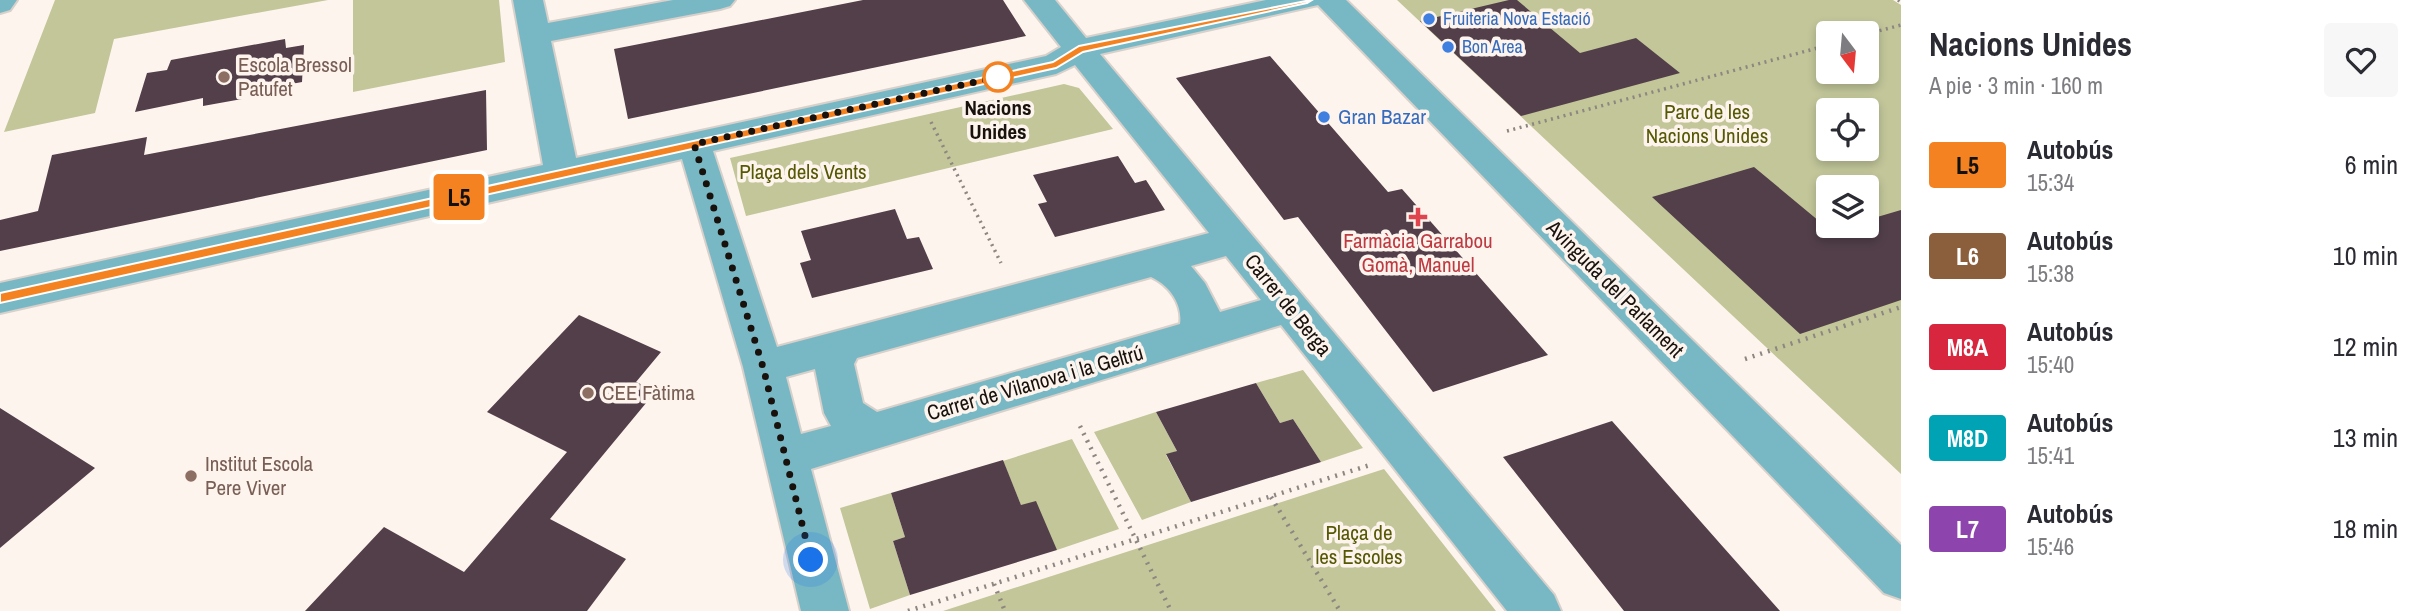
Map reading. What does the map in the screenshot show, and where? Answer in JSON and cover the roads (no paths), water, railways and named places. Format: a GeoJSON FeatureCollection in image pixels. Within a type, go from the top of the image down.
{"type":"FeatureCollection","features":[{"type":"Feature","properties":{"kind":"street"},"geometry":{"type":"LineString","coordinates":[[528,0],[562,173]]}},
{"type":"Feature","properties":{"kind":"street"},"geometry":{"type":"LineString","coordinates":[[535,35],[720,0]]}},
{"type":"Feature","properties":{"kind":"street","name":"Carrer de Berga"},"geometry":{"type":"LineString","coordinates":[[1039,0],[1537,611]]}},
{"type":"Feature","properties":{"kind":"street"},"geometry":{"type":"LineString","coordinates":[[0,298],[1056,64],[1079,49],[1307,0]]}},
{"type":"Feature","properties":{"kind":"street","name":"Avinguda del Parlament"},"geometry":{"type":"LineString","coordinates":[[1329,0],[1901,577]]}},
{"type":"Feature","properties":{"kind":"street"},"geometry":{"type":"LineString","coordinates":[[694,144],[763,367],[825,611]]}},
{"type":"Feature","properties":{"kind":"street"},"geometry":{"type":"LineString","coordinates":[[763,367],[1235,240]]}},
{"type":"Feature","properties":{"kind":"street"},"geometry":{"type":"LineString","coordinates":[[1153,262],[1174,271],[1192,293],[1201,313],[1198,335]]}},
{"type":"Feature","properties":{"kind":"street","name":"Carrer de Vilanova i la Geltrú"},"geometry":{"type":"LineString","coordinates":[[784,458],[1290,307]]}},
{"type":"Feature","properties":{"kind":"street"},"geometry":{"type":"LineString","coordinates":[[841,347],[834,364],[845,413],[872,431]]}},
{"type":"Feature","properties":{"kind":"place","name":"Fruiteria Nova Estació"},"geometry":{"type":"Point","coordinates":[1429,19]}},
{"type":"Feature","properties":{"kind":"place","name":"Bon Area"},"geometry":{"type":"Point","coordinates":[1448,47]}},
{"type":"Feature","properties":{"kind":"place","name":"Escola Bressol Patufet"},"geometry":{"type":"Point","coordinates":[224,77]}},
{"type":"Feature","properties":{"kind":"place","name":"Nacions Unides"},"geometry":{"type":"Point","coordinates":[998,77]}},
{"type":"Feature","properties":{"kind":"place","name":"Gran Bazar"},"geometry":{"type":"Point","coordinates":[1324,117]}},
{"type":"Feature","properties":{"kind":"place","name":"Farmàcia Garrabou Gomà, Manuel"},"geometry":{"type":"Point","coordinates":[1418,217]}},
{"type":"Feature","properties":{"kind":"place","name":"CEE Fàtima"},"geometry":{"type":"Point","coordinates":[588,393]}},
{"type":"Feature","properties":{"kind":"place","name":"Institut Escola Pere Viver"},"geometry":{"type":"Point","coordinates":[191,476]}},
{"type":"Feature","properties":{"kind":"park label","name":"Parc de les Nacions Unides"},"geometry":{"type":"Point","coordinates":[1707,124]}},
{"type":"Feature","properties":{"kind":"park label","name":"Plaça dels Vents"},"geometry":{"type":"Point","coordinates":[803,172]}},
{"type":"Feature","properties":{"kind":"park label","name":"Plaça de les Escoles"},"geometry":{"type":"Point","coordinates":[1359,545]}}]}
